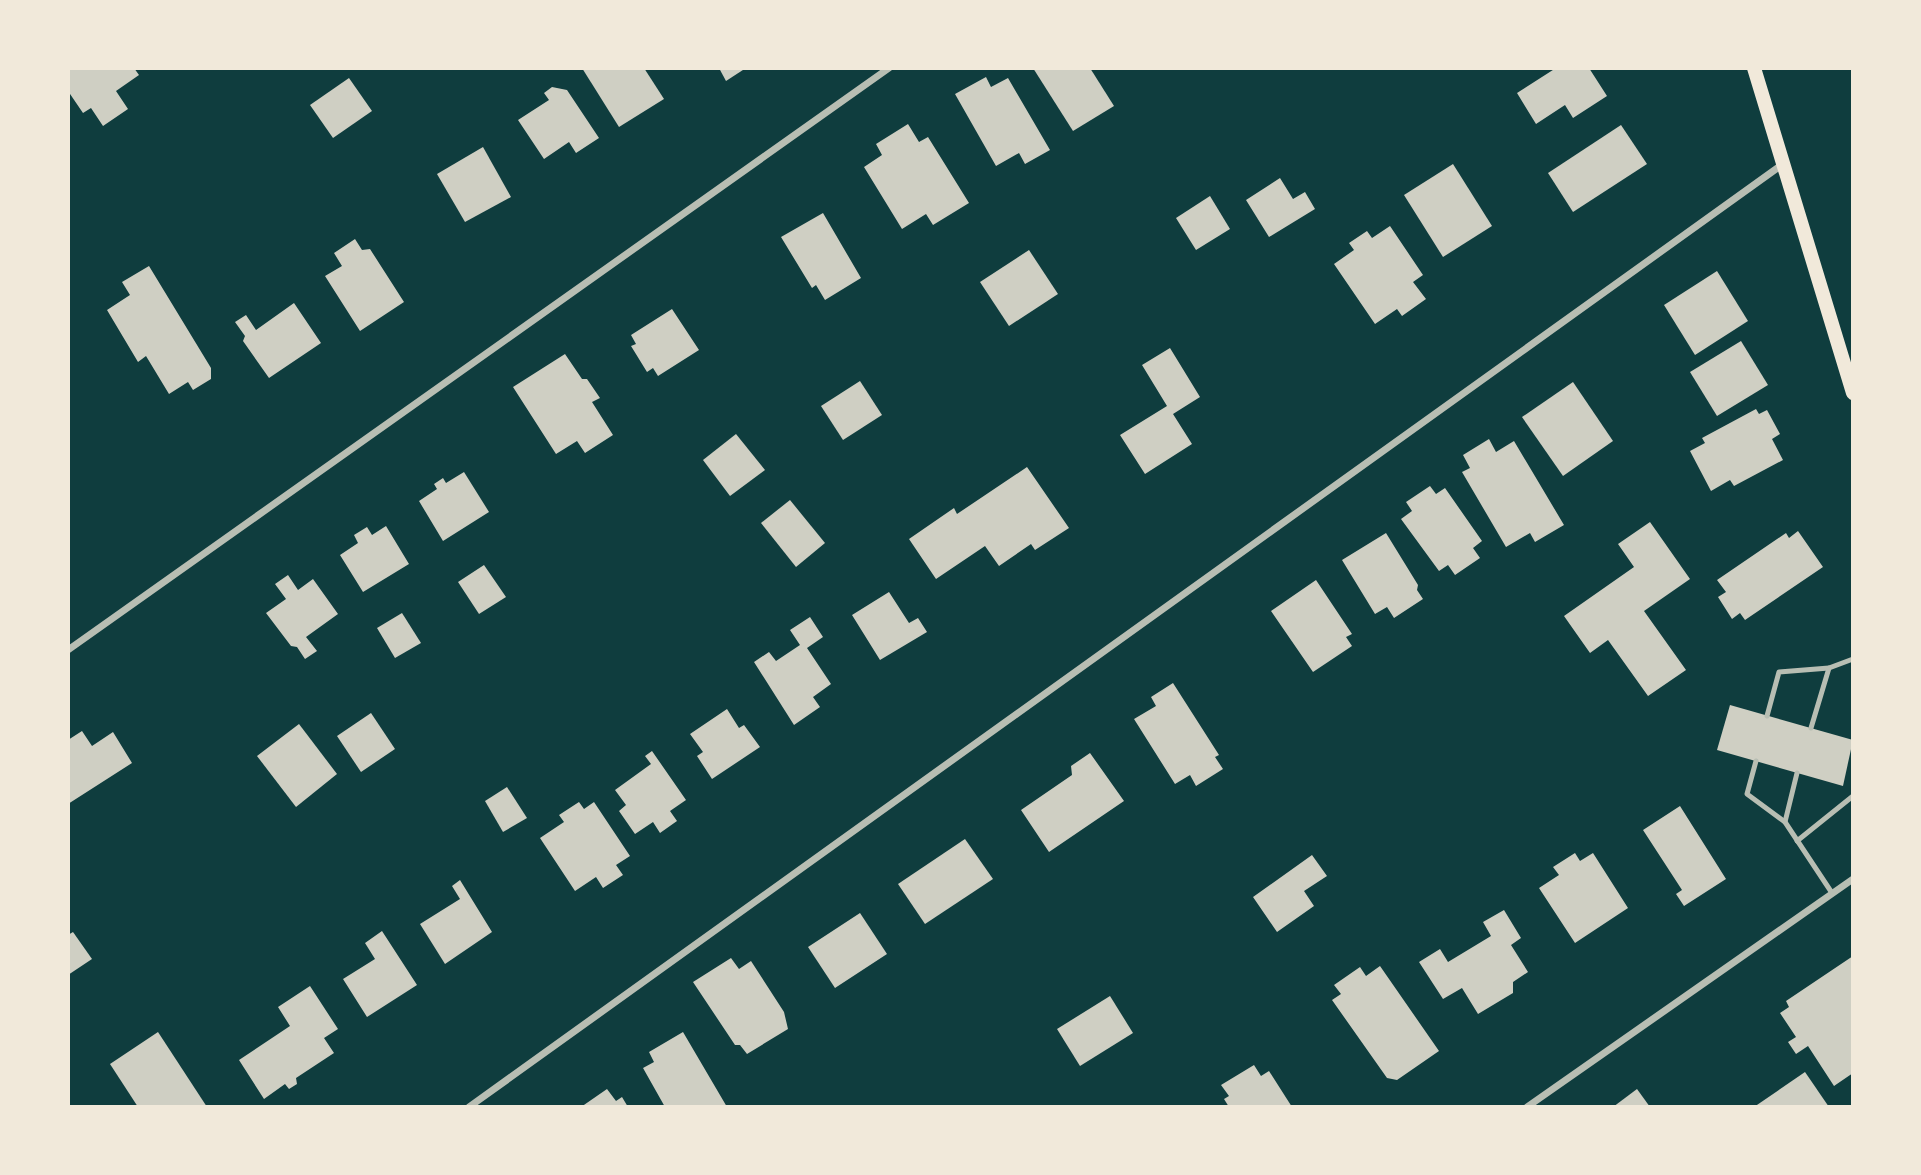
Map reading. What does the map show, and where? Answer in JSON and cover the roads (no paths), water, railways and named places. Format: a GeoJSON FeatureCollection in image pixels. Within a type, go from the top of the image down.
{"type":"FeatureCollection","features":[{"type":"Feature","properties":{"kind":"main road"},"geometry":{"type":"LineString","coordinates":[[1754,68],[1853,393]]}},
{"type":"Feature","properties":{"kind":"street"},"geometry":{"type":"LineString","coordinates":[[68,650],[889,68]]}},
{"type":"Feature","properties":{"kind":"street"},"geometry":{"type":"LineString","coordinates":[[469,1107],[1783,164]]}},
{"type":"Feature","properties":{"kind":"street"},"geometry":{"type":"LineString","coordinates":[[1527,1107],[1853,879]]}},
{"type":"Feature","properties":{"kind":"lane"},"geometry":{"type":"LineString","coordinates":[[1767,716],[1779,672],[1829,668],[1853,659]]}},
{"type":"Feature","properties":{"kind":"lane"},"geometry":{"type":"LineString","coordinates":[[1811,728],[1829,668]]}},
{"type":"Feature","properties":{"kind":"lane"},"geometry":{"type":"LineString","coordinates":[[1756,761],[1747,794],[1785,822],[1832,893]]}},
{"type":"Feature","properties":{"kind":"lane"},"geometry":{"type":"LineString","coordinates":[[1785,822],[1797,773]]}},
{"type":"Feature","properties":{"kind":"lane"},"geometry":{"type":"LineString","coordinates":[[1797,841],[1853,796]]}}]}
